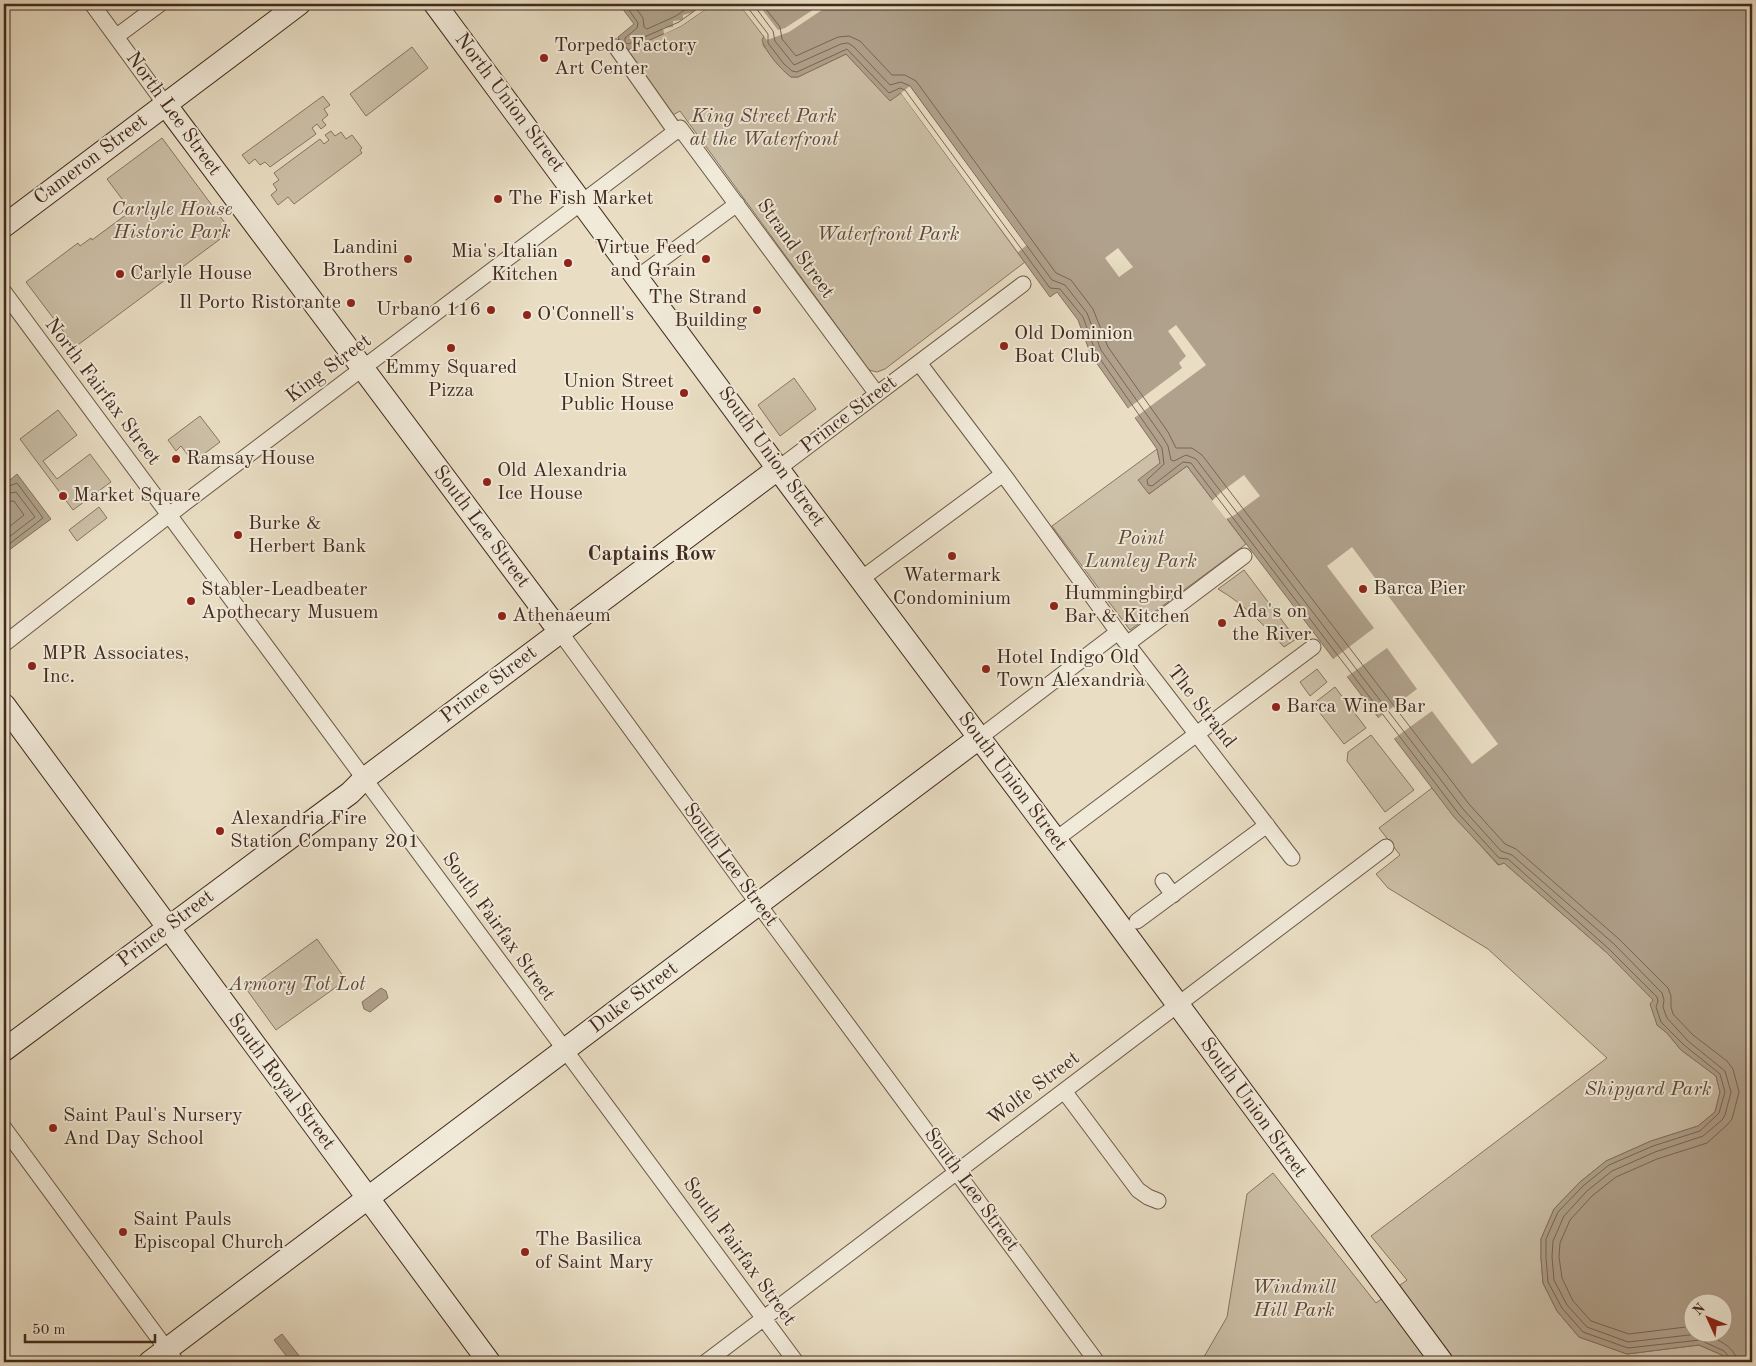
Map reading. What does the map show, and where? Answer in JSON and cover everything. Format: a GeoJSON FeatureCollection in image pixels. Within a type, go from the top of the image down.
{"type":"FeatureCollection","features":[{"type":"Feature","properties":{"kind":"street","name":"North Lee Street"},"geometry":{"type":"LineString","coordinates":[[92,4],[362,368]]}},
{"type":"Feature","properties":{"kind":"street"},"geometry":{"type":"LineString","coordinates":[[117,36],[160,4]]}},
{"type":"Feature","properties":{"kind":"street","name":"Cameron Street"},"geometry":{"type":"LineString","coordinates":[[4,226],[299,4]]}},
{"type":"Feature","properties":{"kind":"street","name":"North Union Street"},"geometry":{"type":"LineString","coordinates":[[435,4],[583,202]]}},
{"type":"Feature","properties":{"kind":"street","name":"Strand Street"},"geometry":{"type":"LineString","coordinates":[[616,47],[740,209],[877,394]]}},
{"type":"Feature","properties":{"kind":"street","name":"King Street"},"geometry":{"type":"LineString","coordinates":[[4,644],[169,515],[678,130]]}},
{"type":"Feature","properties":{"kind":"street","name":"South Union Street"},"geometry":{"type":"LineString","coordinates":[[583,202],[1442,1362]]}},
{"type":"Feature","properties":{"kind":"street"},"geometry":{"type":"LineString","coordinates":[[638,277],[740,209]]}},
{"type":"Feature","properties":{"kind":"street","name":"Prince Street"},"geometry":{"type":"LineString","coordinates":[[4,1050],[350,793],[364,779],[1023,284]]}},
{"type":"Feature","properties":{"kind":"street","name":"North Fairfax Street"},"geometry":{"type":"LineString","coordinates":[[4,292],[169,515]]}},
{"type":"Feature","properties":{"kind":"street","name":"The Strand"},"geometry":{"type":"LineString","coordinates":[[919,363],[1003,474],[1122,638],[1196,734],[1227,784],[1267,825],[1292,858]]}},
{"type":"Feature","properties":{"kind":"street","name":"South Lee Street"},"geometry":{"type":"LineString","coordinates":[[362,368],[560,632],[1097,1362]]}},
{"type":"Feature","properties":{"kind":"street"},"geometry":{"type":"LineString","coordinates":[[861,579],[1003,474]]}},
{"type":"Feature","properties":{"kind":"street","name":"South Fairfax Street"},"geometry":{"type":"LineString","coordinates":[[169,515],[796,1362]]}},
{"type":"Feature","properties":{"kind":"street","name":"Duke Street"},"geometry":{"type":"LineString","coordinates":[[164,1358],[368,1198],[979,738],[1244,556]]}},
{"type":"Feature","properties":{"kind":"street"},"geometry":{"type":"LineString","coordinates":[[1055,840],[1313,647]]}},
{"type":"Feature","properties":{"kind":"street","name":"South Royal Street"},"geometry":{"type":"LineString","coordinates":[[4,705],[489,1362]]}},
{"type":"Feature","properties":{"kind":"street"},"geometry":{"type":"LineString","coordinates":[[1137,922],[1267,825]]}},
{"type":"Feature","properties":{"kind":"street","name":"Wolfe Street"},"geometry":{"type":"LineString","coordinates":[[706,1362],[1386,847]]}},
{"type":"Feature","properties":{"kind":"street"},"geometry":{"type":"LineString","coordinates":[[1163,881],[1173,895]]}},
{"type":"Feature","properties":{"kind":"street"},"geometry":{"type":"LineString","coordinates":[[1064,1091],[1138,1190],[1158,1201]]}},
{"type":"Feature","properties":{"kind":"street"},"geometry":{"type":"LineString","coordinates":[[4,1128],[164,1358]]}},
{"type":"Feature","properties":{"kind":"green space"},"geometry":{"type":"Polygon","coordinates":[[[713,4],[739,4],[764,37],[763,45],[780,67],[791,77],[798,77],[846,54],[890,100],[901,93],[1025,262],[885,369],[877,372],[869,370],[680,111],[671,116],[623,52],[681,26],[713,4]]]}},
{"type":"Feature","properties":{"kind":"green space"},"geometry":{"type":"Polygon","coordinates":[[[412,47],[428,68],[366,116],[350,94],[412,47]]]}},
{"type":"Feature","properties":{"kind":"green space"},"geometry":{"type":"Polygon","coordinates":[[[323,96],[330,105],[324,109],[328,115],[322,120],[326,125],[321,129],[317,124],[312,128],[316,134],[270,167],[265,162],[260,165],[255,159],[249,164],[242,155],[323,96]]]}},
{"type":"Feature","properties":{"kind":"green space"},"geometry":{"type":"Polygon","coordinates":[[[331,131],[335,136],[341,132],[346,139],[352,135],[362,148],[360,150],[362,153],[294,204],[288,197],[278,205],[271,195],[277,190],[273,184],[279,180],[274,173],[320,139],[324,144],[329,140],[325,135],[331,131]]]}},
{"type":"Feature","properties":{"kind":"green space","name":"Carlyle House Historic Park"},"geometry":{"type":"Polygon","coordinates":[[[162,138],[231,231],[75,347],[26,282],[78,243],[80,246],[91,238],[92,240],[131,211],[107,179],[162,138]]]}},
{"type":"Feature","properties":{"kind":"green space"},"geometry":{"type":"Polygon","coordinates":[[[794,378],[816,409],[780,436],[758,405],[794,378]]]}},
{"type":"Feature","properties":{"kind":"green space"},"geometry":{"type":"Polygon","coordinates":[[[58,410],[77,435],[43,461],[57,479],[90,454],[111,482],[73,510],[20,439],[58,410]]]}},
{"type":"Feature","properties":{"kind":"green space"},"geometry":{"type":"Polygon","coordinates":[[[200,416],[220,442],[193,462],[181,446],[176,451],[168,440],[200,416]]]}},
{"type":"Feature","properties":{"kind":"green space","name":"Point Lumley Park"},"geometry":{"type":"Polygon","coordinates":[[[1157,449],[1160,463],[1149,494],[1187,466],[1246,544],[1130,630],[1052,526],[1157,449]]]}},
{"type":"Feature","properties":{"kind":"green space"},"geometry":{"type":"Polygon","coordinates":[[[99,507],[107,518],[77,541],[69,530],[99,507]]]}},
{"type":"Feature","properties":{"kind":"green space"},"geometry":{"type":"Polygon","coordinates":[[[1244,570],[1296,639],[1284,647],[1245,608],[1218,589],[1244,570]]]}},
{"type":"Feature","properties":{"kind":"green space"},"geometry":{"type":"Polygon","coordinates":[[[1317,669],[1327,682],[1310,696],[1300,682],[1317,669]]]}},
{"type":"Feature","properties":{"kind":"green space"},"geometry":{"type":"Polygon","coordinates":[[[1335,687],[1366,728],[1344,744],[1313,704],[1335,687]]]}},
{"type":"Feature","properties":{"kind":"green space"},"geometry":{"type":"Polygon","coordinates":[[[1371,735],[1414,790],[1385,812],[1347,761],[1348,752],[1371,735]]]}},
{"type":"Feature","properties":{"kind":"green space"},"geometry":{"type":"Polygon","coordinates":[[[1432,788],[1498,865],[1504,863],[1606,952],[1654,1000],[1657,1025],[1667,1033],[1681,1050],[1716,1076],[1720,1092],[1715,1112],[1698,1126],[1651,1141],[1606,1161],[1580,1182],[1554,1209],[1541,1239],[1541,1258],[1543,1283],[1557,1311],[1579,1337],[1627,1354],[1699,1345],[1722,1355],[1728,1362],[1201,1362],[1227,1317],[1247,1194],[1273,1173],[1376,1303],[1407,1280],[1371,1236],[1607,1058],[1488,949],[1388,888],[1376,874],[1400,855],[1379,828],[1432,788]]]}},
{"type":"Feature","properties":{"kind":"green space","name":"Armory Tot Lot"},"geometry":{"type":"Polygon","coordinates":[[[317,939],[346,980],[276,1030],[247,990],[317,939]]]}},
{"type":"Feature","properties":{"kind":"water"},"geometry":{"type":"Polygon","coordinates":[[[619,4],[713,4],[681,26],[623,52],[618,37],[634,24],[619,4]]]}},
{"type":"Feature","properties":{"kind":"water"},"geometry":{"type":"Polygon","coordinates":[[[739,4],[1752,4],[1752,1362],[1728,1362],[1722,1355],[1699,1345],[1627,1354],[1579,1337],[1557,1311],[1543,1283],[1541,1239],[1554,1209],[1580,1182],[1606,1161],[1651,1141],[1698,1126],[1715,1112],[1720,1092],[1716,1076],[1681,1050],[1667,1033],[1657,1025],[1650,1004],[1653,1000],[1606,952],[1504,863],[1499,865],[1454,817],[1187,466],[1149,494],[1138,480],[1160,463],[1157,449],[1091,355],[1078,320],[1057,292],[1050,297],[901,93],[890,101],[846,54],[798,77],[791,77],[770,55],[762,40],[764,36],[739,4]]]}},
{"type":"Feature","properties":{"kind":"water"},"geometry":{"type":"Polygon","coordinates":[[[17,474],[51,519],[5,553],[4,485],[17,474]]]}},
{"type":"Feature","properties":{"kind":"water"},"geometry":{"type":"Polygon","coordinates":[[[381,988],[386,991],[388,998],[370,1012],[364,1009],[362,1002],[381,988]]]}},
{"type":"Feature","properties":{"kind":"water"},"geometry":{"type":"Polygon","coordinates":[[[282,1334],[300,1357],[293,1362],[291,1362],[274,1340],[282,1334]]]}},
{"type":"Feature","properties":{"kind":"pier"},"geometry":{"type":"Polygon","coordinates":[[[704,4],[713,4],[681,26],[664,34],[663,28],[673,27],[673,21],[683,20],[683,15],[694,12],[694,7],[704,6],[704,4]]]}},
{"type":"Feature","properties":{"kind":"pier"},"geometry":{"type":"Polygon","coordinates":[[[739,4],[758,4],[778,30],[785,28],[822,4],[831,4],[789,32],[767,40],[739,4]]]}},
{"type":"Feature","properties":{"kind":"pier"},"geometry":{"type":"Polygon","coordinates":[[[910,86],[1027,245],[1018,252],[901,93],[910,86]]]}},
{"type":"Feature","properties":{"kind":"pier"},"geometry":{"type":"Polygon","coordinates":[[[1118,248],[1133,267],[1119,277],[1105,258],[1118,248]]]}},
{"type":"Feature","properties":{"kind":"pier"},"geometry":{"type":"Polygon","coordinates":[[[1176,325],[1206,365],[1133,419],[1126,410],[1182,368],[1179,363],[1186,356],[1168,331],[1176,325]]]}},
{"type":"Feature","properties":{"kind":"pier"},"geometry":{"type":"Polygon","coordinates":[[[1244,475],[1260,496],[1226,519],[1212,501],[1244,475]]]}},
{"type":"Feature","properties":{"kind":"pier"},"geometry":{"type":"Polygon","coordinates":[[[1352,547],[1498,744],[1472,764],[1432,711],[1392,740],[1377,719],[1417,689],[1387,648],[1345,678],[1332,660],[1374,628],[1327,566],[1352,547]]]}},
{"type":"Feature","properties":{"kind":"place","name":"Torpedo Factory Art Center"},"geometry":{"type":"Point","coordinates":[544,58]}},
{"type":"Feature","properties":{"kind":"place","name":"The Fish Market"},"geometry":{"type":"Point","coordinates":[498,199]}},
{"type":"Feature","properties":{"kind":"place","name":"Landini Brothers"},"geometry":{"type":"Point","coordinates":[408,259]}},
{"type":"Feature","properties":{"kind":"place","name":"Virtue Feed and Grain"},"geometry":{"type":"Point","coordinates":[706,259]}},
{"type":"Feature","properties":{"kind":"place","name":"Mia's Italian Kitchen"},"geometry":{"type":"Point","coordinates":[568,263]}},
{"type":"Feature","properties":{"kind":"place","name":"Carlyle House"},"geometry":{"type":"Point","coordinates":[120,274]}},
{"type":"Feature","properties":{"kind":"place","name":"Il Porto Ristorante"},"geometry":{"type":"Point","coordinates":[351,303]}},
{"type":"Feature","properties":{"kind":"place","name":"Urbano 116"},"geometry":{"type":"Point","coordinates":[491,310]}},
{"type":"Feature","properties":{"kind":"place","name":"The Strand Building"},"geometry":{"type":"Point","coordinates":[757,310]}},
{"type":"Feature","properties":{"kind":"place","name":"O'Connell's"},"geometry":{"type":"Point","coordinates":[527,315]}},
{"type":"Feature","properties":{"kind":"place","name":"Old Dominion Boat Club"},"geometry":{"type":"Point","coordinates":[1004,346]}},
{"type":"Feature","properties":{"kind":"place","name":"Emmy Squared Pizza"},"geometry":{"type":"Point","coordinates":[451,348]}},
{"type":"Feature","properties":{"kind":"place","name":"Union Street Public House"},"geometry":{"type":"Point","coordinates":[684,393]}},
{"type":"Feature","properties":{"kind":"place","name":"Ramsay House"},"geometry":{"type":"Point","coordinates":[176,459]}},
{"type":"Feature","properties":{"kind":"place","name":"Old Alexandria Ice House"},"geometry":{"type":"Point","coordinates":[487,482]}},
{"type":"Feature","properties":{"kind":"place","name":"Market Square"},"geometry":{"type":"Point","coordinates":[63,496]}},
{"type":"Feature","properties":{"kind":"place","name":"Burke & Herbert Bank"},"geometry":{"type":"Point","coordinates":[238,535]}},
{"type":"Feature","properties":{"kind":"place","name":"Watermark Condominium"},"geometry":{"type":"Point","coordinates":[952,556]}},
{"type":"Feature","properties":{"kind":"place","name":"Barca Pier"},"geometry":{"type":"Point","coordinates":[1363,589]}},
{"type":"Feature","properties":{"kind":"place","name":"Stabler-Leadbeater Apothecary Musuem"},"geometry":{"type":"Point","coordinates":[191,601]}},
{"type":"Feature","properties":{"kind":"place","name":"Hummingbird Bar & Kitchen"},"geometry":{"type":"Point","coordinates":[1054,606]}},
{"type":"Feature","properties":{"kind":"place","name":"Athenaeum"},"geometry":{"type":"Point","coordinates":[502,616]}},
{"type":"Feature","properties":{"kind":"place","name":"Ada's on the River"},"geometry":{"type":"Point","coordinates":[1222,623]}},
{"type":"Feature","properties":{"kind":"place","name":"MPR Associates, Inc."},"geometry":{"type":"Point","coordinates":[32,666]}},
{"type":"Feature","properties":{"kind":"place","name":"Hotel Indigo Old Town Alexandria"},"geometry":{"type":"Point","coordinates":[986,669]}},
{"type":"Feature","properties":{"kind":"place","name":"Barca Wine Bar"},"geometry":{"type":"Point","coordinates":[1276,707]}},
{"type":"Feature","properties":{"kind":"place","name":"Alexandria Fire Station Company 201"},"geometry":{"type":"Point","coordinates":[220,831]}},
{"type":"Feature","properties":{"kind":"place","name":"Saint Paul's Nursery And Day School"},"geometry":{"type":"Point","coordinates":[53,1128]}},
{"type":"Feature","properties":{"kind":"place","name":"Saint Pauls Episcopal Church"},"geometry":{"type":"Point","coordinates":[123,1232]}},
{"type":"Feature","properties":{"kind":"place","name":"The Basilica of Saint Mary"},"geometry":{"type":"Point","coordinates":[525,1252]}},
{"type":"Feature","properties":{"kind":"district","name":"Captains Row"},"geometry":{"type":"Point","coordinates":[652,554]}},
{"type":"Feature","properties":{"kind":"park label","name":"King Street Park at the Waterfront"},"geometry":{"type":"Point","coordinates":[764,128]}},
{"type":"Feature","properties":{"kind":"park label","name":"Waterfront Park"},"geometry":{"type":"Point","coordinates":[888,235]}},
{"type":"Feature","properties":{"kind":"park label","name":"Shipyard Park"},"geometry":{"type":"Point","coordinates":[1648,1090]}},
{"type":"Feature","properties":{"kind":"park label","name":"Windmill Hill Park"},"geometry":{"type":"Point","coordinates":[1294,1300]}}]}
